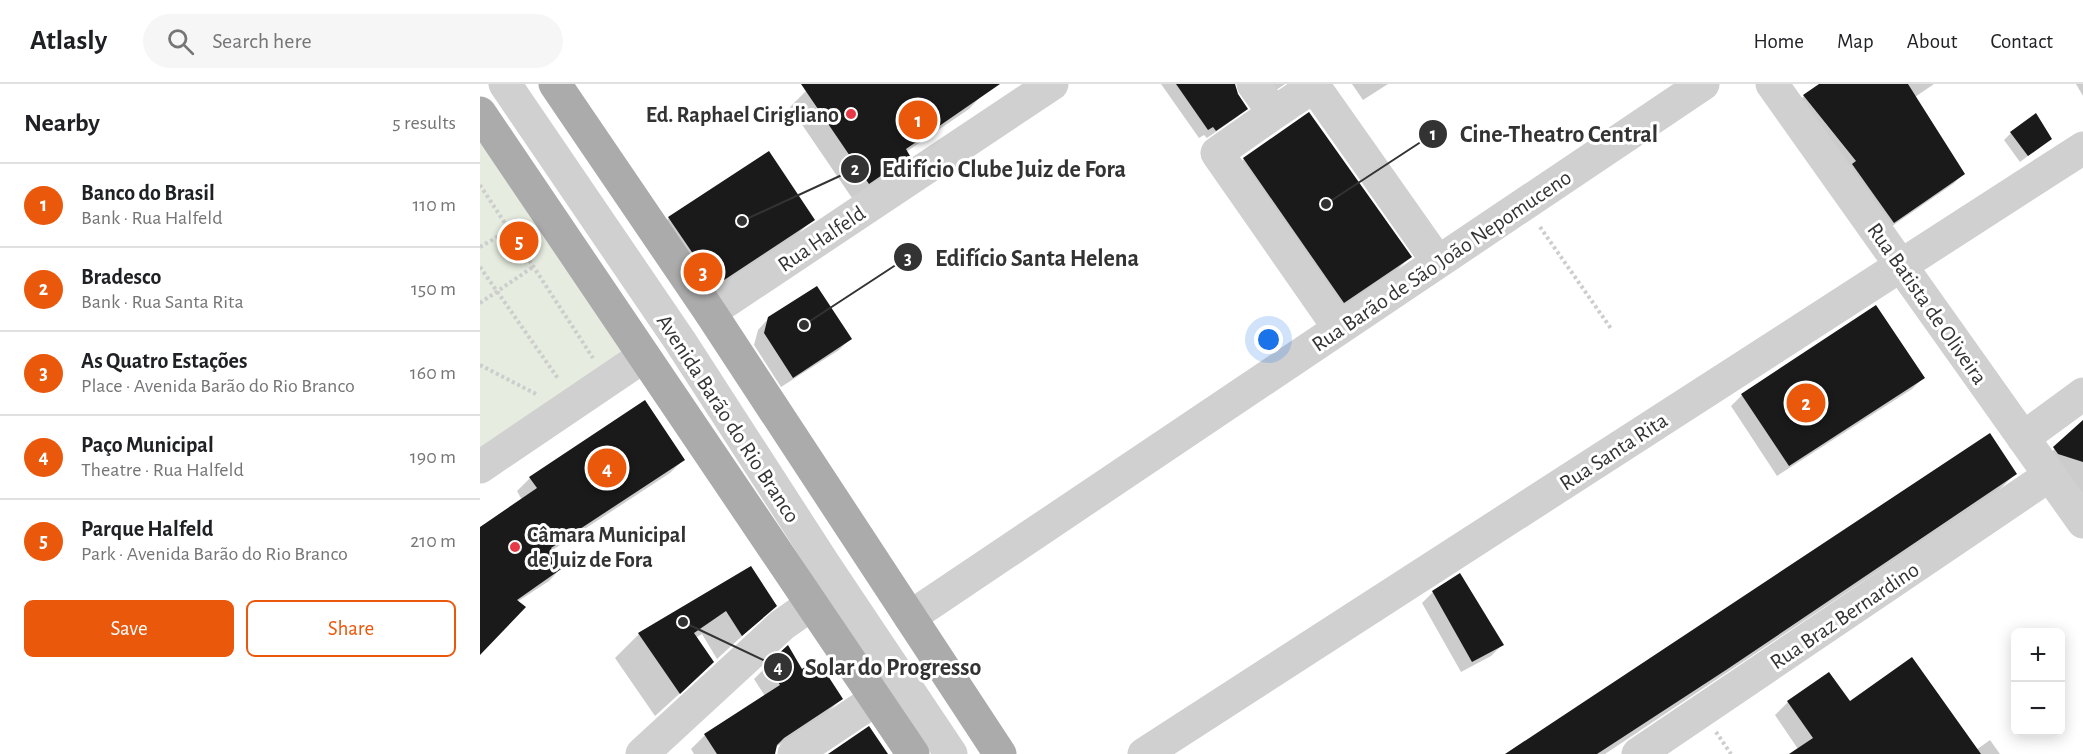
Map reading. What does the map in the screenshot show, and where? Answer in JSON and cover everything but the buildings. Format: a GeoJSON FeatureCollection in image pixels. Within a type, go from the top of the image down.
{"type":"FeatureCollection","features":[{"type":"Feature","properties":{"kind":"main road","name":"Avenida Barão do Rio Branco"},"geometry":{"type":"LineString","coordinates":[[555,84],[710,312],[1000,754]]}},
{"type":"Feature","properties":{"kind":"main road","name":"Avenida Barão do Rio Branco"},"geometry":{"type":"LineString","coordinates":[[480,113],[490,137],[560,231],[913,754]]}},
{"type":"Feature","properties":{"kind":"street","name":"Avenida Barão do Rio Branco"},"geometry":{"type":"LineString","coordinates":[[505,84],[680,341],[824,564],[951,754]]}},
{"type":"Feature","properties":{"kind":"street","name":"Rua Halfeld"},"geometry":{"type":"LineString","coordinates":[[710,312],[1052,84]]}},
{"type":"Feature","properties":{"kind":"street"},"geometry":{"type":"LineString","coordinates":[[1253,84],[1274,113]]}},
{"type":"Feature","properties":{"kind":"street","name":"Rua Barão de São João Nepomuceno"},"geometry":{"type":"LineString","coordinates":[[910,617],[1703,84]]}},
{"type":"Feature","properties":{"kind":"street","name":"Rua Batista de Oliveira"},"geometry":{"type":"LineString","coordinates":[[1772,84],[2083,522]]}},
{"type":"Feature","properties":{"kind":"street"},"geometry":{"type":"LineString","coordinates":[[1339,328],[1217,153],[1314,86],[1438,262]]}},
{"type":"Feature","properties":{"kind":"street","name":"Rua Santa Rita"},"geometry":{"type":"LineString","coordinates":[[1144,754],[2083,148]]}},
{"type":"Feature","properties":{"kind":"street"},"geometry":{"type":"LineString","coordinates":[[492,459],[644,356]]}},
{"type":"Feature","properties":{"kind":"street"},"geometry":{"type":"LineString","coordinates":[[2023,438],[2083,394]]}},
{"type":"Feature","properties":{"kind":"street","name":"Rua Braz Bernardino"},"geometry":{"type":"LineString","coordinates":[[1638,754],[2050,475]]}},
{"type":"Feature","properties":{"kind":"street"},"geometry":{"type":"LineString","coordinates":[[647,752],[782,625],[812,604]]}},
{"type":"Feature","properties":{"kind":"street"},"geometry":{"type":"LineString","coordinates":[[794,754],[876,699]]}},
{"type":"Feature","properties":{"kind":"path"},"geometry":{"type":"LineString","coordinates":[[480,186],[608,381]]}},
{"type":"Feature","properties":{"kind":"path"},"geometry":{"type":"LineString","coordinates":[[1525,204],[1612,330]]}},
{"type":"Feature","properties":{"kind":"path"},"geometry":{"type":"LineString","coordinates":[[480,247],[509,230]]}},
{"type":"Feature","properties":{"kind":"path"},"geometry":{"type":"LineString","coordinates":[[480,267],[574,404]]}},
{"type":"Feature","properties":{"kind":"path"},"geometry":{"type":"LineString","coordinates":[[480,303],[534,267]]}},
{"type":"Feature","properties":{"kind":"path"},"geometry":{"type":"LineString","coordinates":[[482,366],[543,398],[574,404]]}},
{"type":"Feature","properties":{"kind":"shaded area"},"geometry":{"type":"Polygon","coordinates":[[[480,127],[634,355],[480,456],[480,127]]]}},
{"type":"Feature","properties":{"kind":"place","name":"Ed. Raphael Cirigliano"},"geometry":{"type":"Point","coordinates":[851,114]}},
{"type":"Feature","properties":{"kind":"place","name":"Banco do Brasil"},"geometry":{"type":"Point","coordinates":[918,120]}},
{"type":"Feature","properties":{"kind":"place","name":"Cine-Theatro Central"},"geometry":{"type":"Point","coordinates":[1326,204]}},
{"type":"Feature","properties":{"kind":"place","name":"Edifício Clube Juiz de Fora"},"geometry":{"type":"Point","coordinates":[742,221]}},
{"type":"Feature","properties":{"kind":"place","name":"Parque Halfeld"},"geometry":{"type":"Point","coordinates":[519,241]}},
{"type":"Feature","properties":{"kind":"place","name":"As Quatro Estações"},"geometry":{"type":"Point","coordinates":[703,272]}},
{"type":"Feature","properties":{"kind":"place","name":"Edifício Santa Helena"},"geometry":{"type":"Point","coordinates":[804,325]}},
{"type":"Feature","properties":{"kind":"place","name":"Bradesco"},"geometry":{"type":"Point","coordinates":[1806,403]}},
{"type":"Feature","properties":{"kind":"place","name":"Paço Municipal"},"geometry":{"type":"Point","coordinates":[607,468]}},
{"type":"Feature","properties":{"kind":"place","name":"Câmara Municipal de Juiz de Fora"},"geometry":{"type":"Point","coordinates":[515,547]}},
{"type":"Feature","properties":{"kind":"place","name":"Solar do Progresso"},"geometry":{"type":"Point","coordinates":[683,622]}}]}
